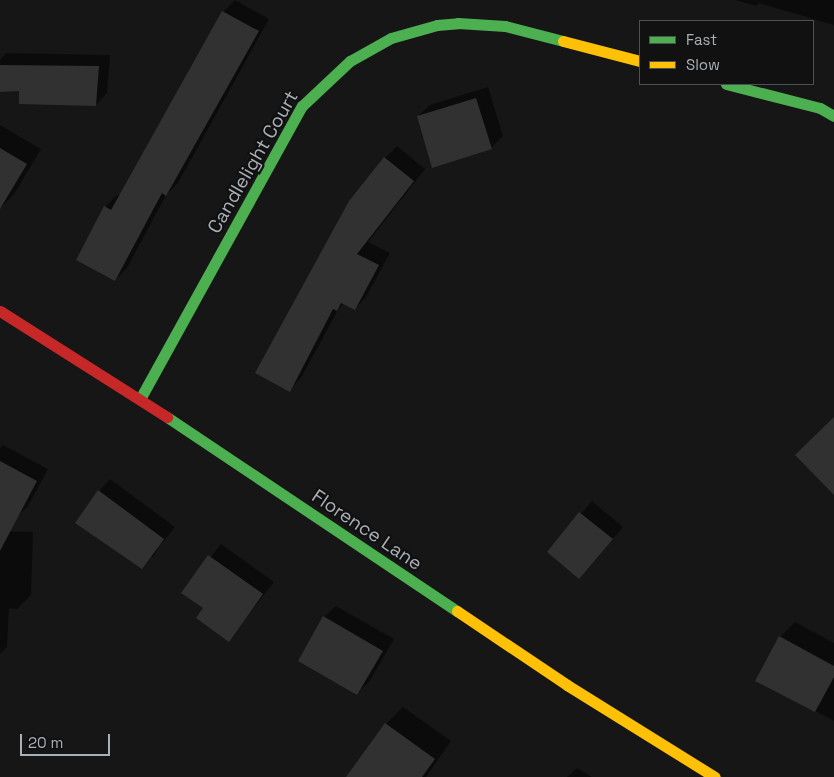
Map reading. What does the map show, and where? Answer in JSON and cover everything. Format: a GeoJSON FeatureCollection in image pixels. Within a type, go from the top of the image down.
{"type":"FeatureCollection","features":[{"type":"Feature","properties":{"kind":"street","name":"Candlelight Court"},"geometry":{"type":"LineString","coordinates":[[140,399],[302,106],[350,61],[391,38],[437,25],[467,23],[505,26],[639,62]]}},
{"type":"Feature","properties":{"kind":"street"},"geometry":{"type":"LineString","coordinates":[[730,85],[820,108],[834,116]]}},
{"type":"Feature","properties":{"kind":"street","name":"Florence Lane"},"geometry":{"type":"LineString","coordinates":[[0,311],[140,399],[567,685],[715,777]]}},
{"type":"Feature","properties":{"kind":"building"},"geometry":{"type":"Polygon","coordinates":[[[222,11],[259,31],[166,196],[162,193],[115,281],[76,260],[104,206],[111,210],[222,11]]]}},
{"type":"Feature","properties":{"kind":"building"},"geometry":{"type":"Polygon","coordinates":[[[0,65],[99,66],[96,106],[19,104],[19,91],[0,92],[0,65]]]}},
{"type":"Feature","properties":{"kind":"building"},"geometry":{"type":"Polygon","coordinates":[[[476,98],[492,149],[432,168],[417,116],[476,98]]]}},
{"type":"Feature","properties":{"kind":"building"},"geometry":{"type":"Polygon","coordinates":[[[0,148],[27,164],[0,209],[0,148]]]}},
{"type":"Feature","properties":{"kind":"building"},"geometry":{"type":"Polygon","coordinates":[[[384,157],[414,181],[357,254],[379,265],[355,310],[341,303],[337,311],[333,309],[290,392],[255,373],[349,201],[384,157]]]}},
{"type":"Feature","properties":{"kind":"building"},"geometry":{"type":"Polygon","coordinates":[[[834,417],[834,495],[795,455],[834,417]]]}},
{"type":"Feature","properties":{"kind":"building"},"geometry":{"type":"Polygon","coordinates":[[[0,461],[37,481],[0,551],[0,461]]]}},
{"type":"Feature","properties":{"kind":"building"},"geometry":{"type":"Polygon","coordinates":[[[98,490],[164,539],[142,569],[75,523],[98,490]]]}},
{"type":"Feature","properties":{"kind":"building"},"geometry":{"type":"Polygon","coordinates":[[[579,512],[613,539],[579,579],[547,552],[579,512]]]}},
{"type":"Feature","properties":{"kind":"building"},"geometry":{"type":"Polygon","coordinates":[[[208,555],[263,594],[229,642],[196,618],[203,608],[181,593],[208,555]]]}},
{"type":"Feature","properties":{"kind":"building"},"geometry":{"type":"Polygon","coordinates":[[[323,616],[383,651],[357,695],[298,661],[323,616]]]}},
{"type":"Feature","properties":{"kind":"building"},"geometry":{"type":"Polygon","coordinates":[[[779,636],[834,666],[834,677],[815,712],[755,681],[779,636]]]}},
{"type":"Feature","properties":{"kind":"building"},"geometry":{"type":"Polygon","coordinates":[[[385,723],[435,759],[422,777],[346,777],[385,723]]]}},
{"type":"Feature","properties":{"kind":"traffic: fast"},"geometry":{"type":"LineString","coordinates":[[140,399],[302,106],[350,61],[391,38],[437,25],[458,23],[505,26],[563,41]]}},
{"type":"Feature","properties":{"kind":"traffic: fast"},"geometry":{"type":"LineString","coordinates":[[730,85],[820,108],[834,116]]}},
{"type":"Feature","properties":{"kind":"traffic: fast"},"geometry":{"type":"LineString","coordinates":[[167,417],[457,611]]}},
{"type":"Feature","properties":{"kind":"traffic: slow"},"geometry":{"type":"LineString","coordinates":[[563,41],[639,61]]}},
{"type":"Feature","properties":{"kind":"traffic: slow"},"geometry":{"type":"LineString","coordinates":[[457,611],[567,685],[715,777]]}},
{"type":"Feature","properties":{"kind":"traffic: jam"},"geometry":{"type":"LineString","coordinates":[[0,311],[167,417]]}}]}
